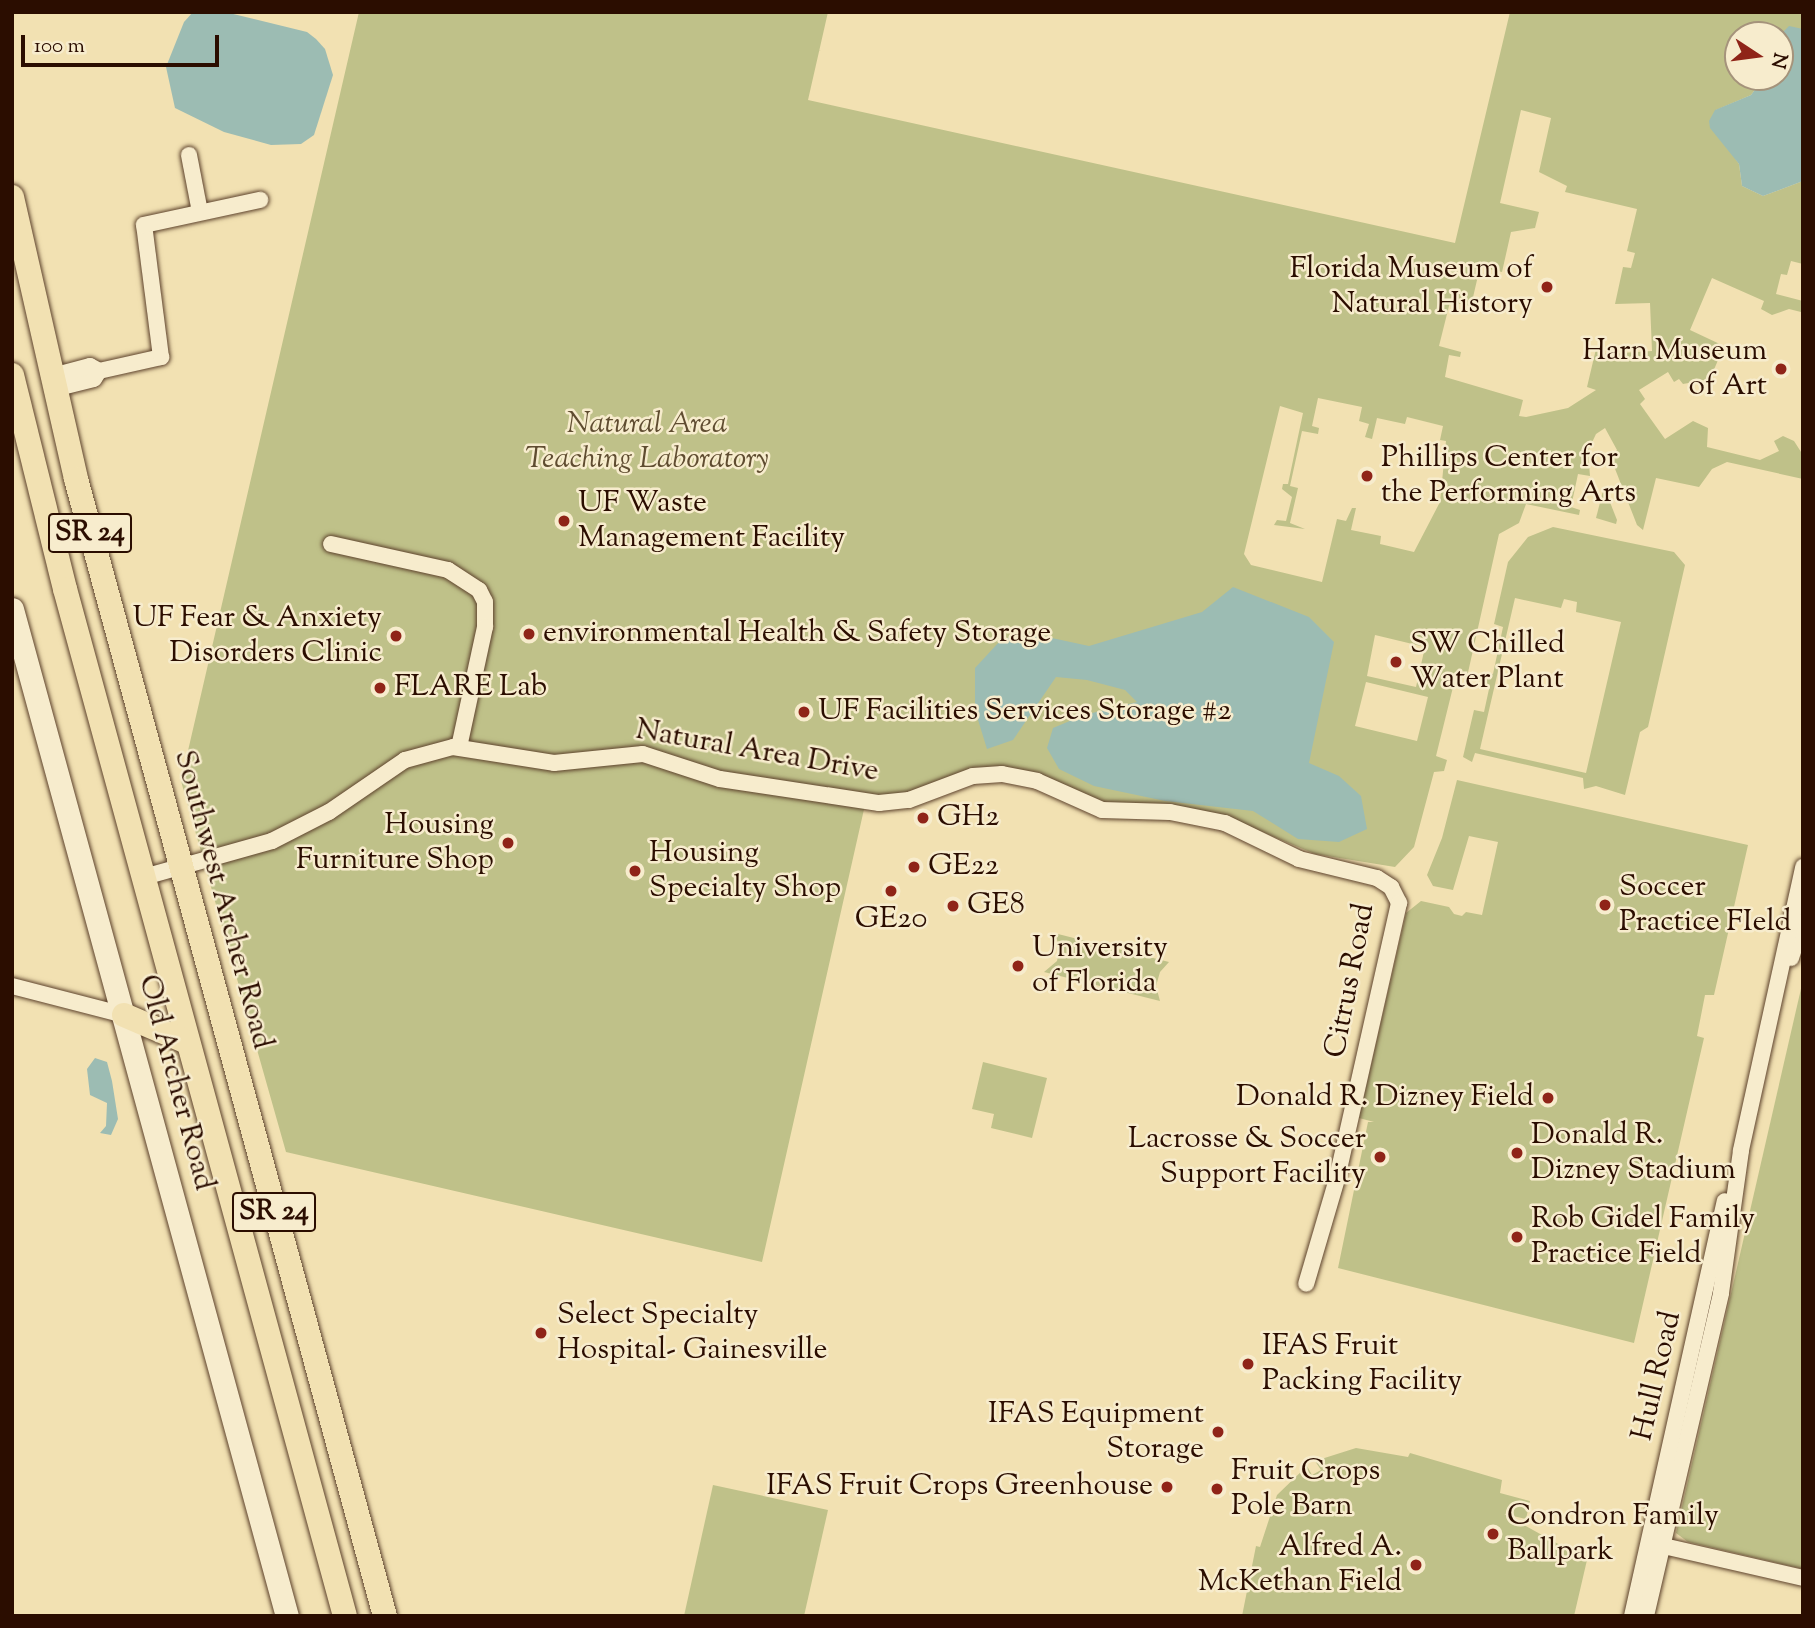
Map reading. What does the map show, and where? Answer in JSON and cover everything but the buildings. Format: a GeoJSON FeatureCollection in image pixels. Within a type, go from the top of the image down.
{"type":"FeatureCollection","features":[{"type":"Feature","properties":{"kind":"main road","name":"Southwest Archer Road"},"geometry":{"type":"LineString","coordinates":[[12,197],[53,383],[102,578],[385,1616]]}},
{"type":"Feature","properties":{"kind":"main road"},"geometry":{"type":"LineString","coordinates":[[14,383],[53,383]]}},
{"type":"Feature","properties":{"kind":"main road","name":"SR 24"},"geometry":{"type":"LineString","coordinates":[[14,383],[65,589],[345,1616]]}},
{"type":"Feature","properties":{"kind":"main road"},"geometry":{"type":"LineString","coordinates":[[65,589],[102,578]]}},
{"type":"Feature","properties":{"kind":"main road"},"geometry":{"type":"LineString","coordinates":[[124,1015],[187,1042]]}},
{"type":"Feature","properties":{"kind":"main road"},"geometry":{"type":"LineString","coordinates":[[291,1415],[334,1434]]}},
{"type":"Feature","properties":{"kind":"street"},"geometry":{"type":"LineString","coordinates":[[189,155],[200,212]]}},
{"type":"Feature","properties":{"kind":"street"},"geometry":{"type":"LineString","coordinates":[[53,383],[60,374],[90,366],[99,371],[161,358],[144,225],[260,200]]}},
{"type":"Feature","properties":{"kind":"street"},"geometry":{"type":"LineString","coordinates":[[144,877],[271,841],[341,805],[405,760],[459,747],[485,627],[485,602],[479,590],[453,572],[331,544]]}},
{"type":"Feature","properties":{"kind":"street","name":"Old Archer Road"},"geometry":{"type":"LineString","coordinates":[[12,608],[287,1616]]}},
{"type":"Feature","properties":{"kind":"street","name":"Natural Area Drive"},"geometry":{"type":"LineString","coordinates":[[459,747],[555,763],[643,754],[720,779],[880,803],[909,800],[978,775],[1018,776],[1102,810],[1170,812],[1226,823],[1296,858],[1377,878],[1395,892]]}},
{"type":"Feature","properties":{"kind":"street","name":"Hull Road"},"geometry":{"type":"LineString","coordinates":[[1632,1616],[1655,1545],[1721,1293],[1741,1150],[1803,867]]}},
{"type":"Feature","properties":{"kind":"street","name":"Citrus Road"},"geometry":{"type":"LineString","coordinates":[[1306,1284],[1337,1179],[1399,917],[1395,892]]}},
{"type":"Feature","properties":{"kind":"street","name":"Hull Road"},"geometry":{"type":"LineString","coordinates":[[1773,1010],[1803,922]]}},
{"type":"Feature","properties":{"kind":"street"},"geometry":{"type":"LineString","coordinates":[[12,986],[124,1015]]}},
{"type":"Feature","properties":{"kind":"street"},"geometry":{"type":"LineString","coordinates":[[1655,1545],[1803,1578]]}},
{"type":"Feature","properties":{"kind":"street","name":"Hull Road"},"geometry":{"type":"LineString","coordinates":[[1646,1616],[1655,1545]]}},
{"type":"Feature","properties":{"kind":"green space","name":"Natural Area Teaching Laboratory"},"geometry":{"type":"Polygon","coordinates":[[[359,12],[828,12],[808,100],[1455,243],[1510,12],[1803,12],[1803,29],[1794,31],[1794,21],[1724,21],[1724,91],[1754,91],[1751,95],[1716,110],[1724,142],[1739,164],[1742,186],[1763,196],[1803,181],[1803,264],[1791,261],[1787,275],[1781,274],[1776,294],[1803,301],[1801,312],[1789,309],[1772,315],[1761,309],[1764,301],[1712,278],[1690,330],[1724,346],[1710,379],[1683,384],[1679,379],[1674,382],[1668,372],[1639,390],[1645,399],[1640,404],[1665,439],[1693,421],[1708,428],[1707,447],[1760,460],[1779,451],[1774,441],[1783,436],[1794,441],[1803,455],[1803,479],[1727,462],[1712,469],[1699,487],[1656,478],[1643,530],[1637,525],[1610,456],[1617,450],[1605,428],[1596,434],[1588,451],[1590,476],[1578,474],[1571,507],[1580,510],[1579,515],[1526,504],[1519,523],[1499,534],[1467,677],[1456,675],[1436,756],[1447,760],[1444,771],[1434,772],[1414,847],[1395,867],[1315,854],[1217,813],[1103,803],[1019,770],[903,794],[867,796],[762,1262],[286,1152],[181,781],[359,12]],[[1521,110],[1500,203],[1539,212],[1535,228],[1511,232],[1502,272],[1480,267],[1471,306],[1450,302],[1439,346],[1461,352],[1460,357],[1449,355],[1445,377],[1523,400],[1519,416],[1526,417],[1568,408],[1596,390],[1587,387],[1596,349],[1607,354],[1652,351],[1650,303],[1615,304],[1623,267],[1631,268],[1635,253],[1627,251],[1637,209],[1565,192],[1567,186],[1539,172],[1551,118],[1521,110]],[[1318,398],[1312,426],[1319,428],[1318,434],[1302,431],[1290,486],[1298,488],[1290,523],[1305,529],[1274,525],[1277,520],[1286,521],[1292,497],[1282,489],[1283,484],[1288,484],[1303,413],[1280,406],[1244,554],[1251,565],[1322,582],[1337,519],[1346,521],[1352,508],[1356,508],[1351,530],[1381,536],[1380,544],[1414,552],[1440,502],[1446,441],[1440,440],[1443,426],[1407,417],[1405,424],[1377,418],[1372,439],[1365,437],[1369,424],[1359,421],[1362,407],[1318,398]],[[1375,635],[1367,676],[1416,687],[1425,647],[1375,635]],[[1366,682],[1355,726],[1417,741],[1428,697],[1366,682]]]}},
{"type":"Feature","properties":{"kind":"green space"},"geometry":{"type":"Polygon","coordinates":[[[1604,487],[1617,520],[1616,524],[1596,518],[1604,487]]]}},
{"type":"Feature","properties":{"kind":"green space"},"geometry":{"type":"Polygon","coordinates":[[[1553,527],[1674,552],[1685,565],[1648,727],[1640,732],[1625,795],[1596,786],[1584,789],[1583,778],[1475,753],[1472,762],[1463,757],[1474,710],[1484,712],[1489,689],[1480,686],[1483,672],[1493,674],[1503,627],[1494,624],[1508,562],[1528,537],[1553,527]],[[1515,598],[1480,749],[1586,773],[1621,622],[1576,612],[1577,602],[1564,599],[1561,608],[1515,598]]]}},
{"type":"Feature","properties":{"kind":"green space","name":"Donald R. Dizney Stadium"},"geometry":{"type":"Polygon","coordinates":[[[1457,780],[1748,845],[1714,995],[1705,995],[1697,1036],[1704,1038],[1634,1343],[1338,1268],[1368,1122],[1374,1122],[1359,1118],[1406,913],[1421,901],[1449,907],[1454,914],[1462,916],[1466,912],[1482,915],[1498,842],[1469,836],[1453,890],[1433,886],[1427,875],[1442,838],[1457,780]]]}},
{"type":"Feature","properties":{"kind":"green space"},"geometry":{"type":"Polygon","coordinates":[[[1054,933],[1169,962],[1160,972],[1156,986],[1160,1001],[1044,972],[1057,961],[1060,947],[1054,933]]]}},
{"type":"Feature","properties":{"kind":"green space"},"geometry":{"type":"Polygon","coordinates":[[[1803,980],[1803,1569],[1688,1542],[1676,1533],[1803,980]]]}},
{"type":"Feature","properties":{"kind":"green space"},"geometry":{"type":"Polygon","coordinates":[[[983,1062],[1047,1078],[1032,1138],[991,1128],[994,1114],[972,1109],[983,1062]]]}},
{"type":"Feature","properties":{"kind":"green space"},"geometry":{"type":"Polygon","coordinates":[[[1356,1448],[1408,1457],[1410,1453],[1502,1480],[1500,1493],[1530,1501],[1526,1519],[1504,1514],[1587,1560],[1574,1616],[1242,1616],[1256,1546],[1260,1547],[1277,1495],[1307,1466],[1312,1475],[1321,1470],[1315,1461],[1356,1448]]]}},
{"type":"Feature","properties":{"kind":"green space"},"geometry":{"type":"Polygon","coordinates":[[[713,1485],[828,1510],[804,1616],[684,1616],[713,1485]]]}},
{"type":"Feature","properties":{"kind":"water"},"geometry":{"type":"Polygon","coordinates":[[[193,12],[225,12],[307,32],[316,39],[325,49],[333,75],[314,135],[301,144],[271,145],[224,132],[175,108],[166,67],[184,22],[193,12]]]}},
{"type":"Feature","properties":{"kind":"water"},"geometry":{"type":"Polygon","coordinates":[[[1794,27],[1803,29],[1803,181],[1763,196],[1742,186],[1739,164],[1710,128],[1709,121],[1715,110],[1751,95],[1754,91],[1794,91],[1794,27]]]}},
{"type":"Feature","properties":{"kind":"water"},"geometry":{"type":"Polygon","coordinates":[[[1233,587],[1309,617],[1334,642],[1309,763],[1339,776],[1361,796],[1367,829],[1339,842],[1298,839],[1253,811],[1165,801],[1094,786],[1059,769],[1047,748],[1053,728],[1084,715],[1137,702],[1125,690],[1087,680],[1056,677],[1013,740],[987,749],[975,710],[975,668],[1000,641],[1024,632],[1089,646],[1202,612],[1233,587]]]}},
{"type":"Feature","properties":{"kind":"water"},"geometry":{"type":"Polygon","coordinates":[[[95,1058],[107,1062],[112,1081],[118,1119],[111,1135],[100,1133],[106,1126],[107,1103],[90,1095],[87,1069],[95,1058]]]}},
{"type":"Feature","properties":{"kind":"place","name":"Florida Museum of Natural History"},"geometry":{"type":"Point","coordinates":[1547,287]}},
{"type":"Feature","properties":{"kind":"place","name":"Harn Museum of Art"},"geometry":{"type":"Point","coordinates":[1781,369]}},
{"type":"Feature","properties":{"kind":"place","name":"Phillips Center for the Performing Arts"},"geometry":{"type":"Point","coordinates":[1367,476]}},
{"type":"Feature","properties":{"kind":"place","name":"UF Waste Management Facility"},"geometry":{"type":"Point","coordinates":[564,521]}},
{"type":"Feature","properties":{"kind":"place","name":"environmental Health & Safety Storage"},"geometry":{"type":"Point","coordinates":[529,634]}},
{"type":"Feature","properties":{"kind":"place","name":"UF Fear & Anxiety Disorders Clinic"},"geometry":{"type":"Point","coordinates":[396,636]}},
{"type":"Feature","properties":{"kind":"place","name":"SW Chilled Water Plant"},"geometry":{"type":"Point","coordinates":[1396,662]}},
{"type":"Feature","properties":{"kind":"place","name":"FLARE Lab"},"geometry":{"type":"Point","coordinates":[380,688]}},
{"type":"Feature","properties":{"kind":"place","name":"UF Facilities Services Storage #2"},"geometry":{"type":"Point","coordinates":[804,712]}},
{"type":"Feature","properties":{"kind":"place","name":"GH2"},"geometry":{"type":"Point","coordinates":[923,818]}},
{"type":"Feature","properties":{"kind":"place","name":"Housing Furniture Shop"},"geometry":{"type":"Point","coordinates":[508,843]}},
{"type":"Feature","properties":{"kind":"place","name":"GE22"},"geometry":{"type":"Point","coordinates":[914,867]}},
{"type":"Feature","properties":{"kind":"place","name":"Housing Specialty Shop"},"geometry":{"type":"Point","coordinates":[635,871]}},
{"type":"Feature","properties":{"kind":"place","name":"GE20"},"geometry":{"type":"Point","coordinates":[891,891]}},
{"type":"Feature","properties":{"kind":"place","name":"Soccer Practice FIeld"},"geometry":{"type":"Point","coordinates":[1605,905]}},
{"type":"Feature","properties":{"kind":"place","name":"GE8"},"geometry":{"type":"Point","coordinates":[953,906]}},
{"type":"Feature","properties":{"kind":"place","name":"University of Florida"},"geometry":{"type":"Point","coordinates":[1018,966]}},
{"type":"Feature","properties":{"kind":"place","name":"Donald R. Dizney Field"},"geometry":{"type":"Point","coordinates":[1548,1098]}},
{"type":"Feature","properties":{"kind":"place","name":"Donald R. Dizney Stadium"},"geometry":{"type":"Point","coordinates":[1517,1153]}},
{"type":"Feature","properties":{"kind":"place","name":"Lacrosse & Soccer Support Facility"},"geometry":{"type":"Point","coordinates":[1380,1157]}},
{"type":"Feature","properties":{"kind":"place","name":"Rob Gidel Family Practice Field"},"geometry":{"type":"Point","coordinates":[1517,1237]}},
{"type":"Feature","properties":{"kind":"place","name":"Select Specialty Hospital- Gainesville"},"geometry":{"type":"Point","coordinates":[541,1333]}},
{"type":"Feature","properties":{"kind":"place","name":"IFAS Fruit Packing Facility"},"geometry":{"type":"Point","coordinates":[1248,1364]}},
{"type":"Feature","properties":{"kind":"place","name":"IFAS Equipment Storage"},"geometry":{"type":"Point","coordinates":[1218,1432]}},
{"type":"Feature","properties":{"kind":"place","name":"IFAS Fruit Crops Greenhouse"},"geometry":{"type":"Point","coordinates":[1167,1487]}},
{"type":"Feature","properties":{"kind":"place","name":"Fruit Crops Pole Barn"},"geometry":{"type":"Point","coordinates":[1217,1489]}},
{"type":"Feature","properties":{"kind":"place","name":"Condron Family Ballpark"},"geometry":{"type":"Point","coordinates":[1493,1534]}},
{"type":"Feature","properties":{"kind":"place","name":"Alfred A. McKethan Field"},"geometry":{"type":"Point","coordinates":[1416,1565]}}]}
